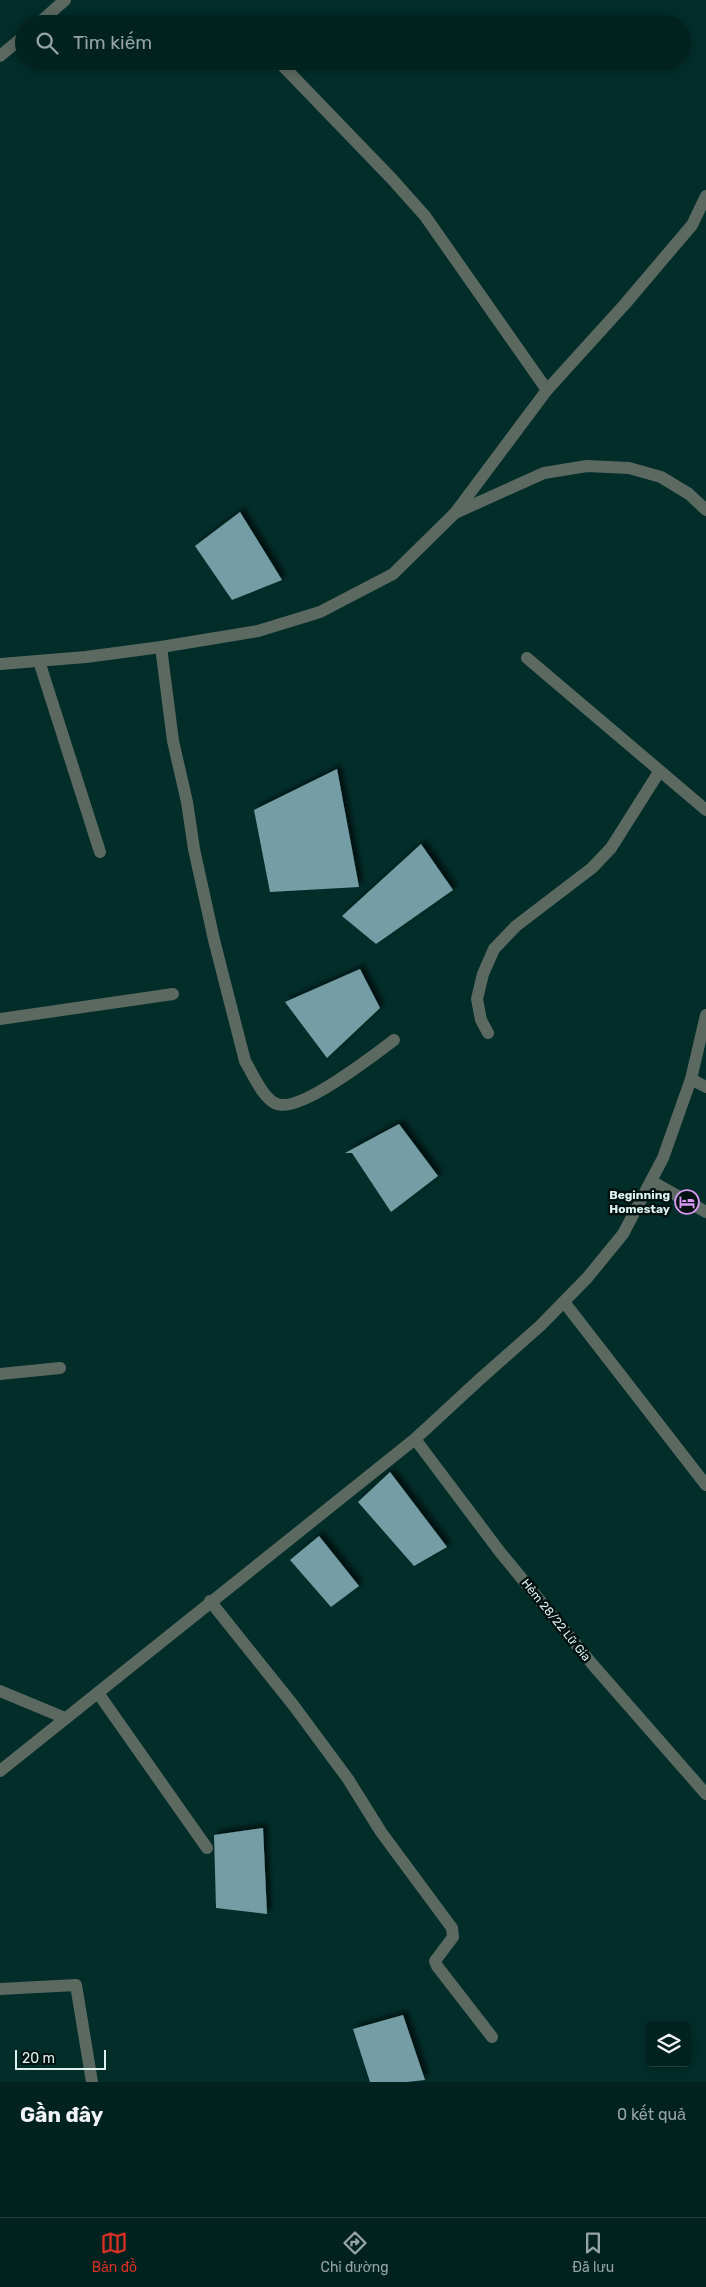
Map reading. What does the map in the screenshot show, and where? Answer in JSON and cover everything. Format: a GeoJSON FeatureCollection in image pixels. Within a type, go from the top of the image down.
{"type":"FeatureCollection","features":[{"type":"Feature","properties":{"kind":"street"},"geometry":{"type":"LineString","coordinates":[[48,15],[65,0]]}},
{"type":"Feature","properties":{"kind":"street"},"geometry":{"type":"LineString","coordinates":[[0,56],[15,44]]}},
{"type":"Feature","properties":{"kind":"street"},"geometry":{"type":"LineString","coordinates":[[287,70],[425,216],[547,390]]}},
{"type":"Feature","properties":{"kind":"street"},"geometry":{"type":"LineString","coordinates":[[0,664],[86,657],[258,631],[320,612],[393,574],[455,513],[547,390],[625,304],[703,213],[706,196]]}},
{"type":"Feature","properties":{"kind":"street"},"geometry":{"type":"LineString","coordinates":[[455,513],[544,473],[588,466],[629,468],[660,477],[689,494],[706,510]]}},
{"type":"Feature","properties":{"kind":"street"},"geometry":{"type":"LineString","coordinates":[[161,647],[173,741],[187,802],[194,849],[214,940],[246,1061],[254,1076],[275,1104],[284,1106],[301,1102],[346,1075],[394,1040]]}},
{"type":"Feature","properties":{"kind":"street"},"geometry":{"type":"LineString","coordinates":[[527,658],[706,810]]}},
{"type":"Feature","properties":{"kind":"street"},"geometry":{"type":"LineString","coordinates":[[39,661],[100,852]]}},
{"type":"Feature","properties":{"kind":"street"},"geometry":{"type":"LineString","coordinates":[[488,1033],[481,1020],[477,998],[483,974],[494,950],[516,926],[592,868],[611,848],[659,772]]}},
{"type":"Feature","properties":{"kind":"street"},"geometry":{"type":"LineString","coordinates":[[0,1020],[174,994]]}},
{"type":"Feature","properties":{"kind":"street"},"geometry":{"type":"LineString","coordinates":[[0,1771],[210,1601],[415,1440],[540,1326],[587,1278],[623,1234],[663,1158],[691,1079],[706,1015]]}},
{"type":"Feature","properties":{"kind":"street"},"geometry":{"type":"LineString","coordinates":[[691,1079],[706,1087]]}},
{"type":"Feature","properties":{"kind":"street"},"geometry":{"type":"LineString","coordinates":[[651,1181],[706,1212]]}},
{"type":"Feature","properties":{"kind":"street"},"geometry":{"type":"LineString","coordinates":[[564,1302],[706,1485]]}},
{"type":"Feature","properties":{"kind":"street"},"geometry":{"type":"LineString","coordinates":[[0,1374],[60,1368]]}},
{"type":"Feature","properties":{"kind":"street","name":"Hẻm 28/22 Lữ Gia"},"geometry":{"type":"LineString","coordinates":[[415,1440],[512,1567],[706,1794]]}},
{"type":"Feature","properties":{"kind":"street"},"geometry":{"type":"LineString","coordinates":[[210,1601],[300,1713],[348,1779],[381,1832],[452,1928],[453,1937],[436,1961],[437,1966],[492,2037]]}},
{"type":"Feature","properties":{"kind":"street"},"geometry":{"type":"LineString","coordinates":[[0,1691],[65,1718]]}},
{"type":"Feature","properties":{"kind":"street"},"geometry":{"type":"LineString","coordinates":[[98,1693],[207,1848]]}},
{"type":"Feature","properties":{"kind":"street"},"geometry":{"type":"LineString","coordinates":[[0,1988],[76,1985],[92,2082]]}},
{"type":"Feature","properties":{"kind":"building"},"geometry":{"type":"Polygon","coordinates":[[[240,512],[282,580],[232,600],[195,546],[240,512]]]}},
{"type":"Feature","properties":{"kind":"building"},"geometry":{"type":"Polygon","coordinates":[[[337,769],[359,887],[270,892],[254,810],[337,769]]]}},
{"type":"Feature","properties":{"kind":"building"},"geometry":{"type":"Polygon","coordinates":[[[421,844],[453,890],[376,944],[342,916],[421,844]]]}},
{"type":"Feature","properties":{"kind":"building"},"geometry":{"type":"Polygon","coordinates":[[[360,969],[380,1008],[327,1058],[285,1002],[360,969]]]}},
{"type":"Feature","properties":{"kind":"building"},"geometry":{"type":"Polygon","coordinates":[[[399,1124],[438,1176],[391,1212],[352,1153],[345,1153],[399,1124]]]}},
{"type":"Feature","properties":{"kind":"building"},"geometry":{"type":"Polygon","coordinates":[[[390,1472],[447,1547],[414,1566],[358,1502],[390,1472]]]}},
{"type":"Feature","properties":{"kind":"building"},"geometry":{"type":"Polygon","coordinates":[[[319,1536],[359,1586],[331,1607],[290,1560],[319,1536]]]}},
{"type":"Feature","properties":{"kind":"building"},"geometry":{"type":"Polygon","coordinates":[[[263,1828],[267,1914],[216,1908],[214,1835],[263,1828]]]}},
{"type":"Feature","properties":{"kind":"building"},"geometry":{"type":"Polygon","coordinates":[[[403,2015],[425,2080],[370,2082],[353,2029],[403,2015]]]}},
{"type":"Feature","properties":{"kind":"place","name":"Beginning Homestay"},"geometry":{"type":"Point","coordinates":[687,1202]}}]}
